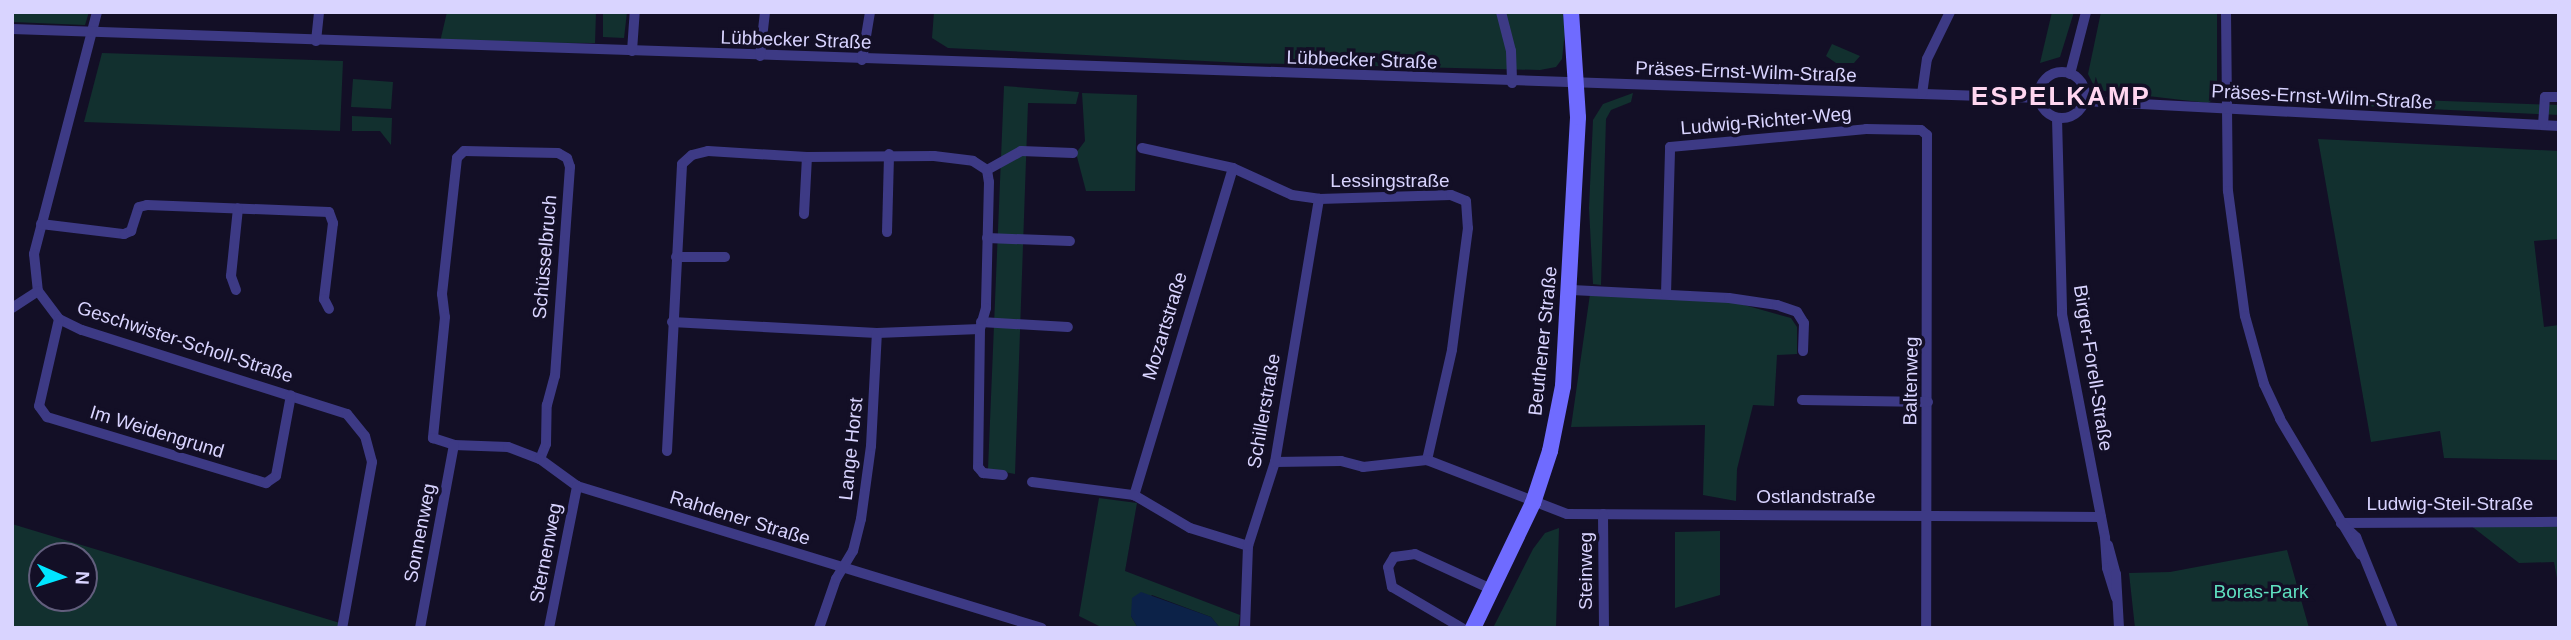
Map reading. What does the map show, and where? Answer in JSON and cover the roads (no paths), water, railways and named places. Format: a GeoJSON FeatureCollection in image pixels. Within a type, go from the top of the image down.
{"type":"FeatureCollection","features":[{"type":"Feature","properties":{"kind":"main road","name":"Beuthener Straße"},"geometry":{"type":"LineString","coordinates":[[1473,628],[1533,503],[1550,451],[1563,386],[1572,290],[1578,85],[1571,12]]}},
{"type":"Feature","properties":{"kind":"street"},"geometry":{"type":"LineString","coordinates":[[12,308],[38,291],[34,254],[97,12]]}},
{"type":"Feature","properties":{"kind":"street"},"geometry":{"type":"LineString","coordinates":[[316,41],[319,12]]}},
{"type":"Feature","properties":{"kind":"street"},"geometry":{"type":"LineString","coordinates":[[632,51],[635,12]]}},
{"type":"Feature","properties":{"kind":"street"},"geometry":{"type":"LineString","coordinates":[[760,55],[765,12]]}},
{"type":"Feature","properties":{"kind":"street"},"geometry":{"type":"LineString","coordinates":[[862,60],[870,12]]}},
{"type":"Feature","properties":{"kind":"street"},"geometry":{"type":"LineString","coordinates":[[1501,12],[1511,51],[1512,83]]}},
{"type":"Feature","properties":{"kind":"street"},"geometry":{"type":"LineString","coordinates":[[1922,94],[1927,59],[1950,12]]}},
{"type":"Feature","properties":{"kind":"street"},"geometry":{"type":"LineString","coordinates":[[2070,74],[2086,12]]}},
{"type":"Feature","properties":{"kind":"street"},"geometry":{"type":"LineString","coordinates":[[2226,12],[2230,220],[2255,355],[2280,419],[2361,555],[2393,628]]}},
{"type":"Feature","properties":{"kind":"street","name":"Lübbecker Straße"},"geometry":{"type":"LineString","coordinates":[[12,29],[1578,85]]}},
{"type":"Feature","properties":{"kind":"street"},"geometry":{"type":"LineString","coordinates":[[2070,74],[2082,85],[2084,101],[2074,114],[2057,118],[2045,111],[2039,98],[2048,77],[2070,74]]}},
{"type":"Feature","properties":{"kind":"street","name":"Präses-Ernst-Wilm-Straße"},"geometry":{"type":"LineString","coordinates":[[1578,85],[2039,98]]}},
{"type":"Feature","properties":{"kind":"street"},"geometry":{"type":"LineString","coordinates":[[2543,125],[2545,97],[2559,96]]}},
{"type":"Feature","properties":{"kind":"street","name":"Präses-Ernst-Wilm-Straße"},"geometry":{"type":"LineString","coordinates":[[2084,101],[2559,126]]}},
{"type":"Feature","properties":{"kind":"street","name":"Birger-Forell-Straße"},"geometry":{"type":"LineString","coordinates":[[2057,118],[2062,314],[2105,538],[2107,568],[2116,598],[2119,628]]}},
{"type":"Feature","properties":{"kind":"street","name":"Ludwig-Richter-Weg"},"geometry":{"type":"LineString","coordinates":[[1666,294],[1670,147],[1866,129],[1921,130],[1927,135]]}},
{"type":"Feature","properties":{"kind":"street","name":"Baltenweg"},"geometry":{"type":"LineString","coordinates":[[1926,628],[1927,135]]}},
{"type":"Feature","properties":{"kind":"street","name":"Lessingstraße"},"geometry":{"type":"LineString","coordinates":[[1142,148],[1233,168],[1292,194],[1319,200],[1451,195],[1466,201],[1468,228],[1452,350],[1427,460]]}},
{"type":"Feature","properties":{"kind":"street","name":"Schüsselbruch"},"geometry":{"type":"LineString","coordinates":[[433,438],[445,317],[442,294],[457,158],[472,149],[558,153],[567,158],[570,167],[566,254],[559,275],[555,376],[547,405],[546,444],[540,459]]}},
{"type":"Feature","properties":{"kind":"street"},"geometry":{"type":"LineString","coordinates":[[667,451],[679,180],[682,164],[692,155],[708,151],[807,157],[889,154],[960,159],[986,170]]}},
{"type":"Feature","properties":{"kind":"street"},"geometry":{"type":"LineString","coordinates":[[986,170],[1021,152],[1073,153]]}},
{"type":"Feature","properties":{"kind":"street"},"geometry":{"type":"LineString","coordinates":[[887,232],[889,154]]}},
{"type":"Feature","properties":{"kind":"street"},"geometry":{"type":"LineString","coordinates":[[804,214],[807,157]]}},
{"type":"Feature","properties":{"kind":"street","name":"Mozartstraße"},"geometry":{"type":"LineString","coordinates":[[1134,495],[1233,168]]}},
{"type":"Feature","properties":{"kind":"street"},"geometry":{"type":"LineString","coordinates":[[986,170],[987,238],[981,326],[978,467],[983,473],[1003,475]]}},
{"type":"Feature","properties":{"kind":"street","name":"Schillerstraße"},"geometry":{"type":"LineString","coordinates":[[1245,628],[1248,546],[1275,461],[1319,200]]}},
{"type":"Feature","properties":{"kind":"street"},"geometry":{"type":"LineString","coordinates":[[41,224],[124,234],[131,231],[139,208],[147,205],[330,212],[333,223],[324,299],[330,309]]}},
{"type":"Feature","properties":{"kind":"street"},"geometry":{"type":"LineString","coordinates":[[236,290],[231,276],[238,208]]}},
{"type":"Feature","properties":{"kind":"street"},"geometry":{"type":"LineString","coordinates":[[987,238],[1070,241]]}},
{"type":"Feature","properties":{"kind":"street"},"geometry":{"type":"LineString","coordinates":[[676,257],[725,257]]}},
{"type":"Feature","properties":{"kind":"street"},"geometry":{"type":"LineString","coordinates":[[1572,290],[1729,298],[1797,312],[1804,323],[1803,351]]}},
{"type":"Feature","properties":{"kind":"street","name":"Geschwister-Scholl-Straße"},"geometry":{"type":"LineString","coordinates":[[38,291],[59,319],[82,330],[347,414],[365,436],[372,462],[342,628]]}},
{"type":"Feature","properties":{"kind":"street","name":"Im Weidengrund"},"geometry":{"type":"LineString","coordinates":[[59,319],[39,406],[40,414],[47,417],[266,483],[276,477],[291,395]]}},
{"type":"Feature","properties":{"kind":"street"},"geometry":{"type":"LineString","coordinates":[[672,322],[877,332],[981,326],[1068,327]]}},
{"type":"Feature","properties":{"kind":"street","name":"Lange Horst"},"geometry":{"type":"LineString","coordinates":[[820,628],[858,531],[868,470],[877,332]]}},
{"type":"Feature","properties":{"kind":"street"},"geometry":{"type":"LineString","coordinates":[[1802,400],[1928,402]]}},
{"type":"Feature","properties":{"kind":"street","name":"Rahdener Straße"},"geometry":{"type":"LineString","coordinates":[[433,438],[454,445],[508,447],[540,459],[577,486],[1042,628]]}},
{"type":"Feature","properties":{"kind":"street","name":"Sonnenweg"},"geometry":{"type":"LineString","coordinates":[[420,628],[454,445]]}},
{"type":"Feature","properties":{"kind":"street"},"geometry":{"type":"LineString","coordinates":[[1275,461],[1341,461],[1363,467],[1427,460]]}},
{"type":"Feature","properties":{"kind":"street","name":"Ostlandstraße"},"geometry":{"type":"LineString","coordinates":[[1427,460],[1501,485],[1533,503],[1567,514],[2101,517]]}},
{"type":"Feature","properties":{"kind":"street"},"geometry":{"type":"LineString","coordinates":[[1032,482],[1134,495],[1190,528],[1248,546]]}},
{"type":"Feature","properties":{"kind":"street","name":"Sternenweg"},"geometry":{"type":"LineString","coordinates":[[549,628],[577,486]]}},
{"type":"Feature","properties":{"kind":"street","name":"Steinweg"},"geometry":{"type":"LineString","coordinates":[[1603,514],[1604,628]]}},
{"type":"Feature","properties":{"kind":"street","name":"Ludwig-Steil-Straße"},"geometry":{"type":"LineString","coordinates":[[2341,523],[2559,522]]}},
{"type":"Feature","properties":{"kind":"street"},"geometry":{"type":"LineString","coordinates":[[1462,628],[1392,587],[1388,567],[1394,557],[1415,554],[1491,589]]}},
{"type":"Feature","properties":{"kind":"water"},"geometry":{"type":"Polygon","coordinates":[[[1141,592],[1211,617],[1220,628],[1138,628],[1131,616],[1132,598],[1141,592]]]}},
{"type":"Feature","properties":{"kind":"district","name":"ESPELKAMP"},"geometry":{"type":"Point","coordinates":[2061,97]}},
{"type":"Feature","properties":{"kind":"park label","name":"Boras-Park"},"geometry":{"type":"Point","coordinates":[2261,592]}}]}
